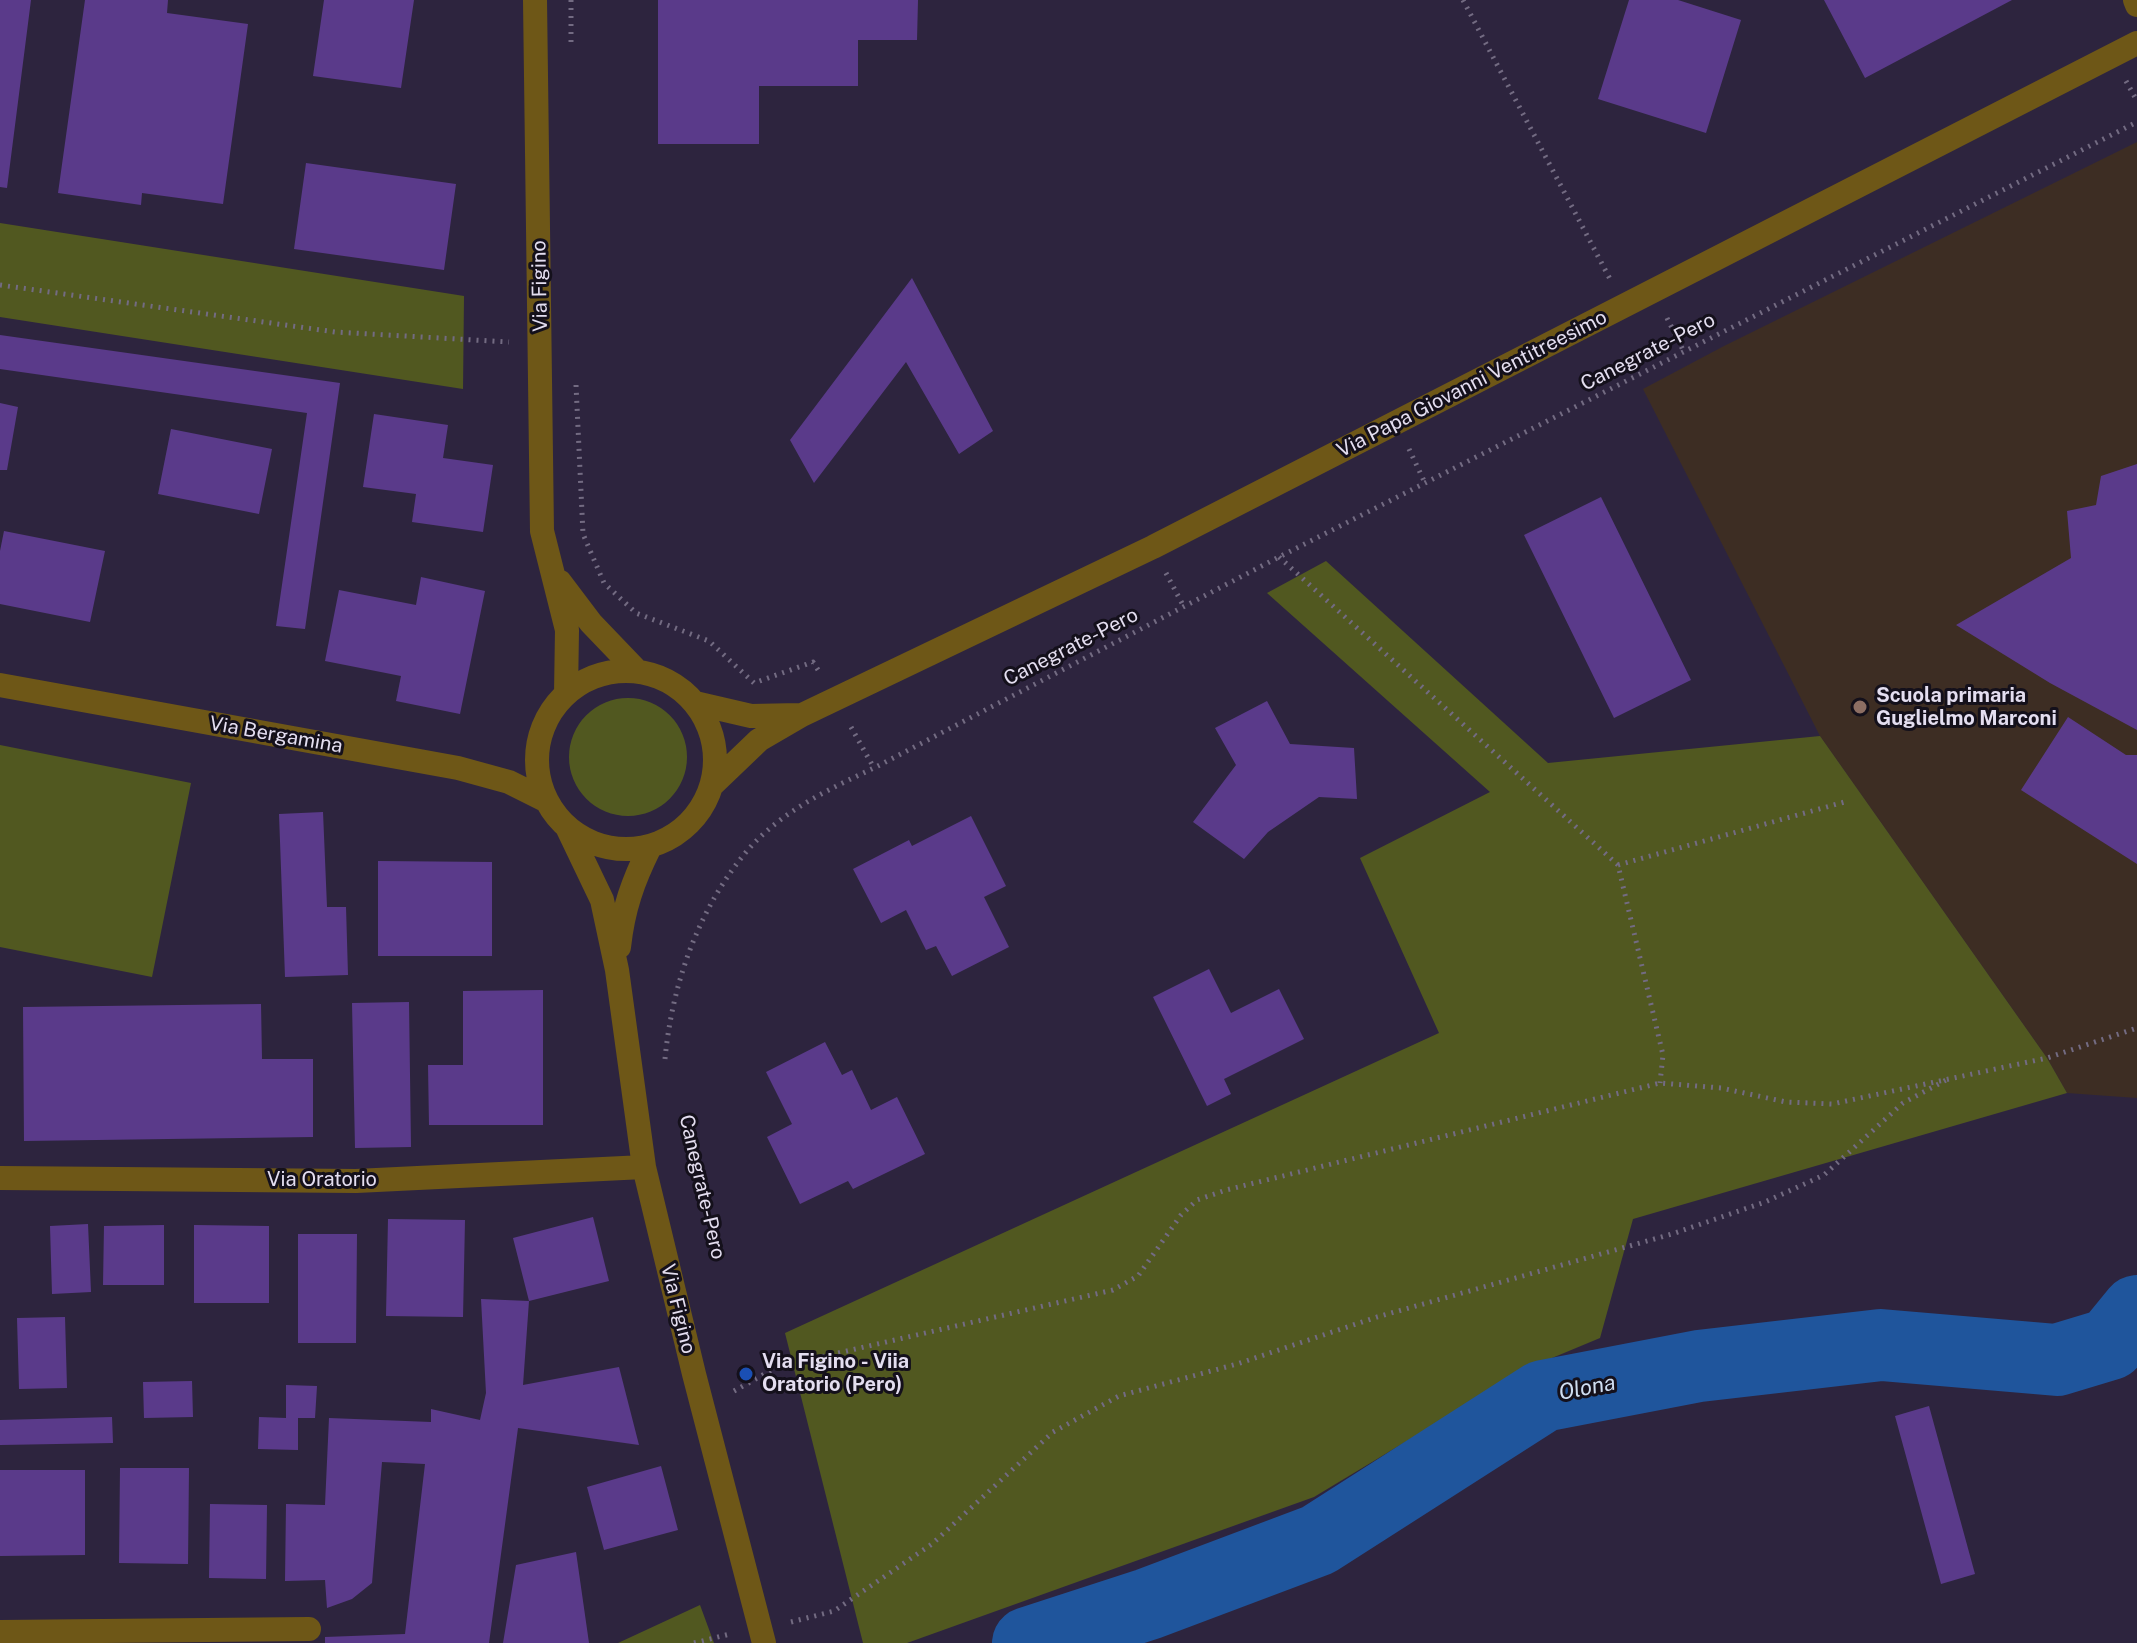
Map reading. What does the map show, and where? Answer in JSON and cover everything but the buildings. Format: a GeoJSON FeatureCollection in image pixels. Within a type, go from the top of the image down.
{"type":"FeatureCollection","features":[{"type":"Feature","properties":{"kind":"street","name":"Via Figino"},"geometry":{"type":"LineString","coordinates":[[535,0],[542,531],[567,630],[566,694]]}},
{"type":"Feature","properties":{"kind":"street","name":"Via Papa Giovanni Ventitreesimo"},"geometry":{"type":"LineString","coordinates":[[712,785],[759,740],[802,715],[1153,547],[2137,43]]}},
{"type":"Feature","properties":{"kind":"street","name":"Via Figino"},"geometry":{"type":"LineString","coordinates":[[551,570],[591,623],[637,671]]}},
{"type":"Feature","properties":{"kind":"street"},"geometry":{"type":"LineString","coordinates":[[637,671],[658,676],[673,684],[695,703],[711,730],[715,749],[712,785],[705,804],[688,825],[670,839],[650,847],[616,850],[599,846],[568,829],[547,801],[537,774],[537,753],[542,731],[555,705],[566,694],[594,676],[637,671]]}},
{"type":"Feature","properties":{"kind":"street","name":"Via Bergamina"},"geometry":{"type":"LineString","coordinates":[[0,685],[458,768],[509,782],[547,801]]}},
{"type":"Feature","properties":{"kind":"street","name":"Via Papa Giovanni Ventitreesimo"},"geometry":{"type":"LineString","coordinates":[[695,703],[751,716],[802,715]]}},
{"type":"Feature","properties":{"kind":"street","name":"Via Figino"},"geometry":{"type":"LineString","coordinates":[[568,829],[602,900],[617,970],[644,1167],[764,1643]]}},
{"type":"Feature","properties":{"kind":"street","name":"Via Figino"},"geometry":{"type":"LineString","coordinates":[[617,970],[623,915],[635,877],[650,847]]}},
{"type":"Feature","properties":{"kind":"street","name":"Via Oratorio"},"geometry":{"type":"LineString","coordinates":[[0,1178],[356,1181],[644,1167]]}},
{"type":"Feature","properties":{"kind":"street"},"geometry":{"type":"LineString","coordinates":[[0,1632],[309,1629]]}},
{"type":"Feature","properties":{"kind":"path"},"geometry":{"type":"LineString","coordinates":[[571,0],[572,62]]}},
{"type":"Feature","properties":{"kind":"path"},"geometry":{"type":"LineString","coordinates":[[1463,0],[1624,306]]}},
{"type":"Feature","properties":{"kind":"path","name":"Canegrate-Pero"},"geometry":{"type":"LineString","coordinates":[[665,1066],[679,982],[695,935],[747,850],[785,817],[825,791],[2137,122]]}},
{"type":"Feature","properties":{"kind":"path"},"geometry":{"type":"LineString","coordinates":[[0,285],[335,332],[541,344]]}},
{"type":"Feature","properties":{"kind":"path"},"geometry":{"type":"LineString","coordinates":[[575,371],[583,534],[604,583],[636,613],[709,641],[754,683],[813,662],[874,768]]}},
{"type":"Feature","properties":{"kind":"path"},"geometry":{"type":"LineString","coordinates":[[1279,557],[1618,865],[1663,1055],[1660,1083]]}},
{"type":"Feature","properties":{"kind":"path"},"geometry":{"type":"LineString","coordinates":[[1618,865],[1848,801]]}},
{"type":"Feature","properties":{"kind":"path"},"geometry":{"type":"LineString","coordinates":[[734,1391],[777,1367],[1113,1290],[1138,1276],[1181,1215],[1197,1200],[1226,1190],[1660,1083],[1721,1088],[1786,1102],[1832,1104],[2047,1058],[2137,1028]]}},
{"type":"Feature","properties":{"kind":"path"},"geometry":{"type":"LineString","coordinates":[[788,1607],[791,1622],[834,1611],[932,1544],[1053,1432],[1119,1396],[1237,1364],[1377,1317],[1672,1234],[1765,1202],[1824,1175],[1903,1103],[1946,1080]]}},
{"type":"Feature","properties":{"kind":"path"},"geometry":{"type":"LineString","coordinates":[[730,1375],[738,1406]]}},
{"type":"Feature","properties":{"kind":"path"},"geometry":{"type":"LineString","coordinates":[[694,1643],[730,1633]]}},
{"type":"Feature","properties":{"kind":"shaded area"},"geometry":{"type":"Polygon","coordinates":[[[2137,142],[2137,1098],[2067,1093],[2047,1058],[1820,736],[1643,389],[2137,142]]]}},
{"type":"Feature","properties":{"kind":"green space"},"geometry":{"type":"Polygon","coordinates":[[[0,223],[464,296],[463,389],[0,317],[0,223]]]}},
{"type":"Feature","properties":{"kind":"green space"},"geometry":{"type":"Polygon","coordinates":[[[1326,561],[1548,763],[1820,736],[2047,1058],[2067,1093],[1633,1219],[1600,1338],[1528,1368],[1314,1497],[907,1643],[863,1643],[785,1333],[1439,1033],[1360,858],[1490,792],[1267,593],[1326,561]]]}},
{"type":"Feature","properties":{"kind":"green space"},"geometry":{"type":"Polygon","coordinates":[[[628,698],[651,702],[670,715],[683,734],[687,757],[683,780],[670,799],[651,812],[628,816],[605,812],[586,799],[573,780],[569,757],[573,734],[586,715],[605,702],[628,698]]]}},
{"type":"Feature","properties":{"kind":"green space"},"geometry":{"type":"Polygon","coordinates":[[[0,745],[191,783],[152,977],[0,947],[0,745]]]}},
{"type":"Feature","properties":{"kind":"green space"},"geometry":{"type":"Polygon","coordinates":[[[700,1605],[714,1643],[618,1643],[700,1605]]]}},
{"type":"Feature","properties":{"kind":"waterway","name":"Olona"},"geometry":{"type":"LineString","coordinates":[[1028,1643],[1148,1604],[1318,1540],[1543,1396],[1699,1366],[1881,1345],[2057,1360],[2110,1344],[2137,1311]]}},
{"type":"Feature","properties":{"kind":"place","name":"Scuola primaria Guglielmo Marconi"},"geometry":{"type":"Point","coordinates":[1860,707]}},
{"type":"Feature","properties":{"kind":"place","name":"Via Figino - Viia Oratorio (Pero)"},"geometry":{"type":"Point","coordinates":[746,1374]}}]}
